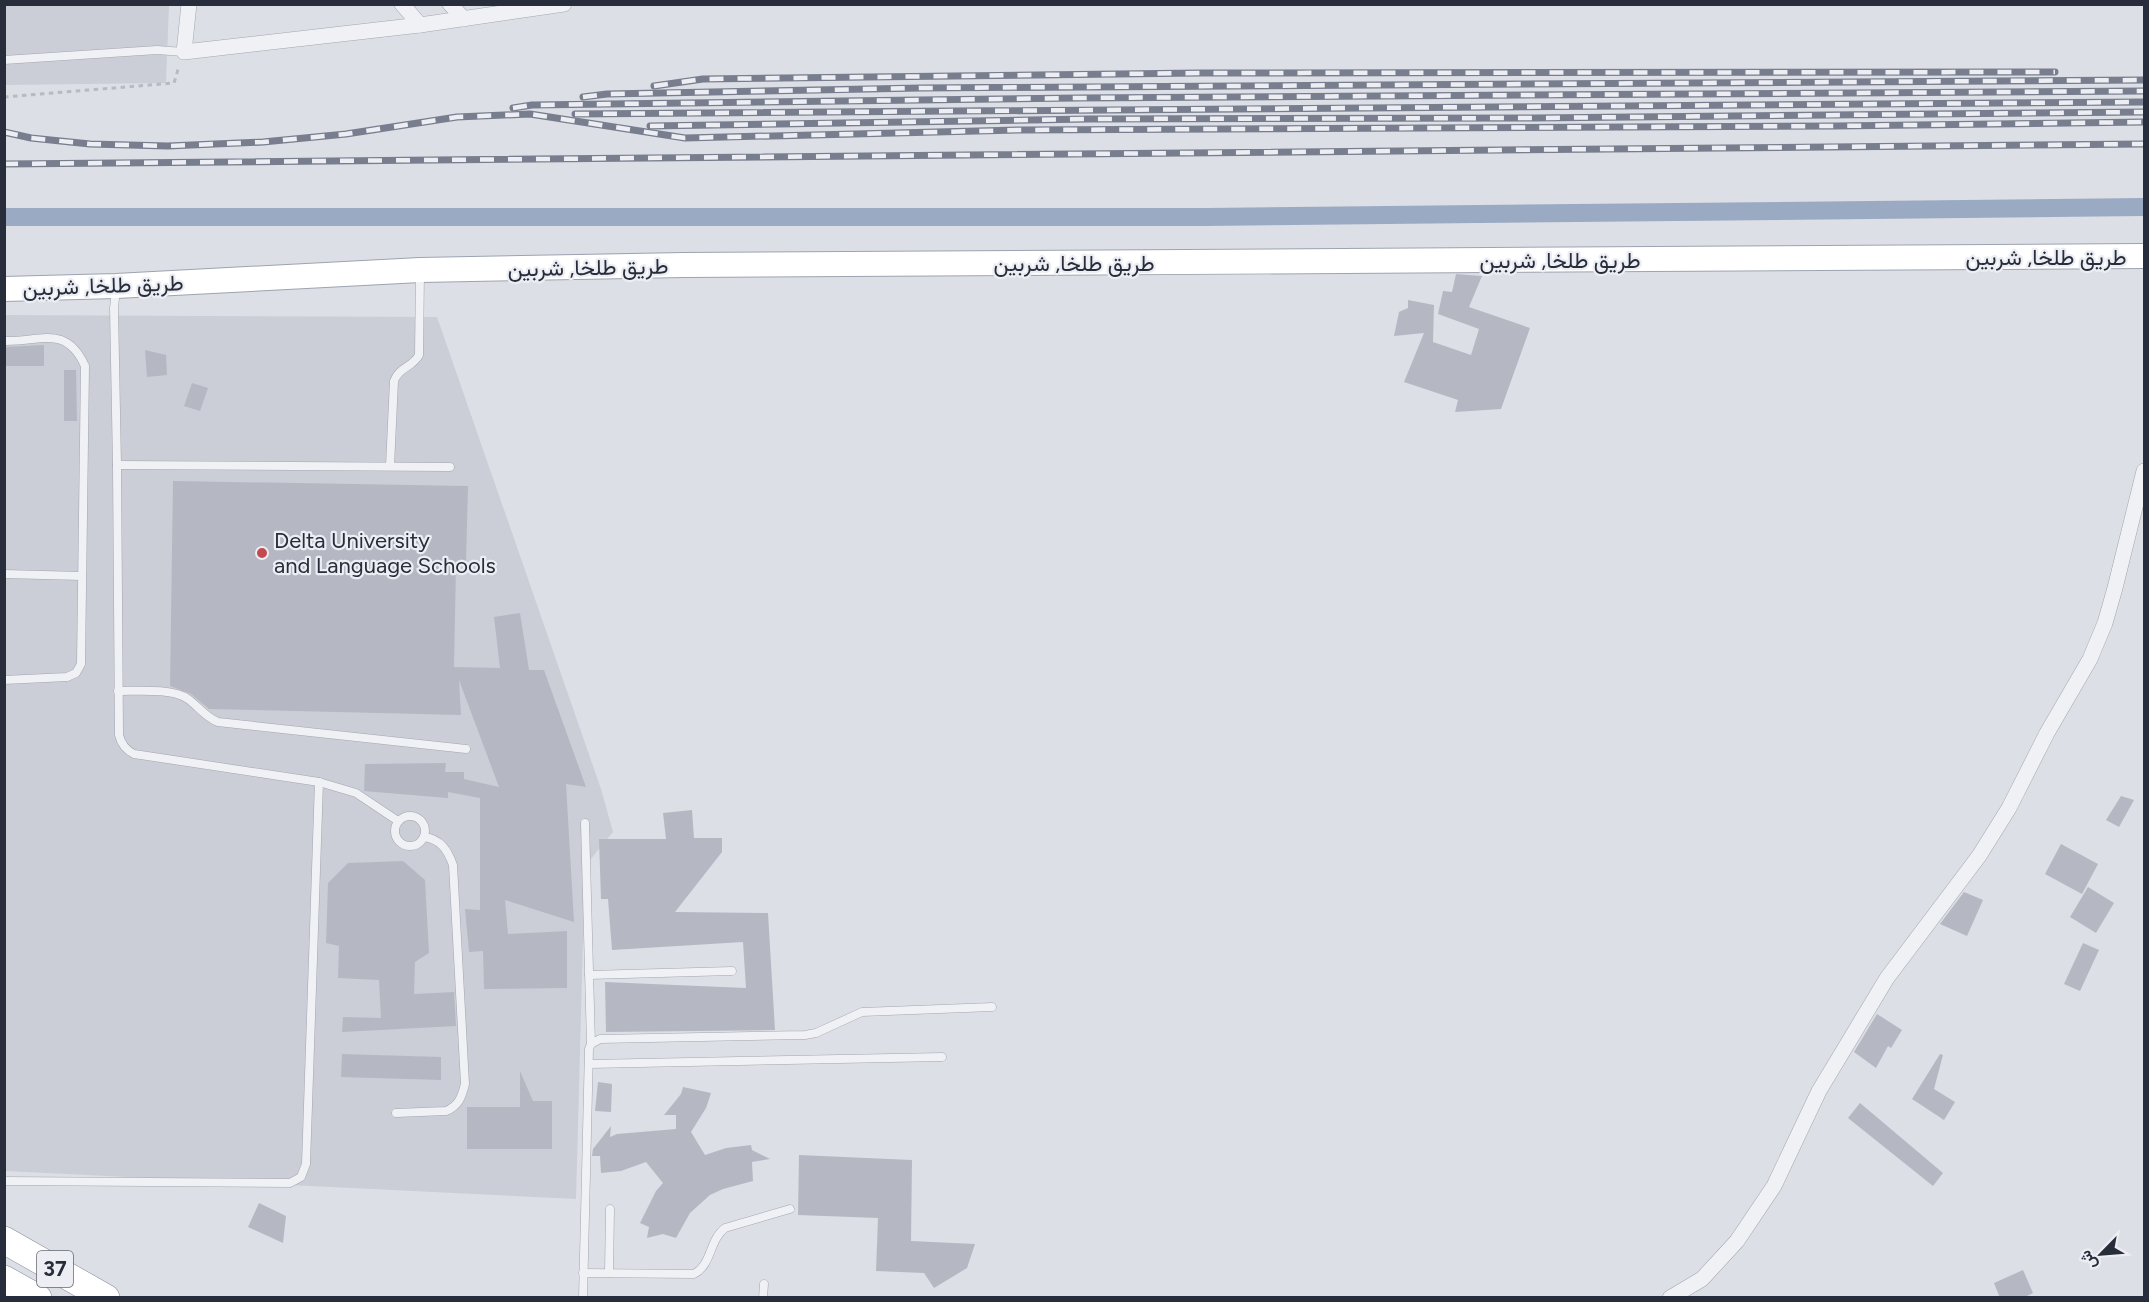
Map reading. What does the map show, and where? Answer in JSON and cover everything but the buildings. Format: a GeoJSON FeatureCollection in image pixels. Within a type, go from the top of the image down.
{"type":"FeatureCollection","features":[{"type":"Feature","properties":{"kind":"highway","name":"37"},"geometry":{"type":"LineString","coordinates":[[4,1240],[106,1298]]}},
{"type":"Feature","properties":{"kind":"highway","name":"37"},"geometry":{"type":"LineString","coordinates":[[4,1279],[38,1298]]}},
{"type":"Feature","properties":{"kind":"main road","name":"طريق طلخا, شربين"},"geometry":{"type":"LineString","coordinates":[[4,289],[116,286],[420,270],[684,265],[2145,256]]}},
{"type":"Feature","properties":{"kind":"street"},"geometry":{"type":"LineString","coordinates":[[189,4],[184,52],[420,25],[564,4]]}},
{"type":"Feature","properties":{"kind":"street"},"geometry":{"type":"LineString","coordinates":[[402,4],[420,25]]}},
{"type":"Feature","properties":{"kind":"street"},"geometry":{"type":"LineString","coordinates":[[450,4],[464,19]]}},
{"type":"Feature","properties":{"kind":"street"},"geometry":{"type":"LineString","coordinates":[[1670,1298],[1702,1279],[1737,1241],[1774,1186],[1819,1091],[1887,978],[1978,856],[2008,808],[2094,650],[2115,588],[2145,471]]}},
{"type":"Feature","properties":{"kind":"lane"},"geometry":{"type":"LineString","coordinates":[[4,60],[157,50],[184,52]]}},
{"type":"Feature","properties":{"kind":"lane"},"geometry":{"type":"LineString","coordinates":[[390,466],[394,381],[399,371],[417,360],[419,355],[420,270]]}},
{"type":"Feature","properties":{"kind":"lane"},"geometry":{"type":"LineString","coordinates":[[116,286],[114,308],[118,735],[124,747],[134,754],[319,782],[356,793],[398,821]]}},
{"type":"Feature","properties":{"kind":"lane"},"geometry":{"type":"LineString","coordinates":[[4,341],[42,338],[65,341],[72,344],[79,352],[85,366],[81,664],[76,673],[67,677],[4,680]]}},
{"type":"Feature","properties":{"kind":"lane"},"geometry":{"type":"LineString","coordinates":[[117,465],[450,466]]}},
{"type":"Feature","properties":{"kind":"lane"},"geometry":{"type":"LineString","coordinates":[[4,574],[82,576]]}},
{"type":"Feature","properties":{"kind":"lane"},"geometry":{"type":"LineString","coordinates":[[118,691],[180,694],[189,699],[207,718],[218,722],[466,749]]}},
{"type":"Feature","properties":{"kind":"lane"},"geometry":{"type":"LineString","coordinates":[[4,1181],[290,1183],[302,1177],[306,1164],[319,782]]}},
{"type":"Feature","properties":{"kind":"lane"},"geometry":{"type":"LineString","coordinates":[[407,816],[418,818],[424,826],[424,837],[412,847],[402,845],[395,837],[395,826],[398,821],[407,816]]}},
{"type":"Feature","properties":{"kind":"lane"},"geometry":{"type":"LineString","coordinates":[[583,1298],[591,1044],[585,823]]}},
{"type":"Feature","properties":{"kind":"lane"},"geometry":{"type":"LineString","coordinates":[[396,1113],[446,1111],[453,1108],[461,1099],[465,1084],[453,865],[449,853],[441,844],[424,837]]}},
{"type":"Feature","properties":{"kind":"lane"},"geometry":{"type":"LineString","coordinates":[[589,975],[732,971]]}},
{"type":"Feature","properties":{"kind":"lane"},"geometry":{"type":"LineString","coordinates":[[591,1044],[600,1039],[805,1035],[816,1033],[862,1012],[992,1007]]}},
{"type":"Feature","properties":{"kind":"lane"},"geometry":{"type":"LineString","coordinates":[[589,1064],[942,1057]]}},
{"type":"Feature","properties":{"kind":"lane"},"geometry":{"type":"LineString","coordinates":[[609,1273],[610,1209]]}},
{"type":"Feature","properties":{"kind":"lane"},"geometry":{"type":"LineString","coordinates":[[583,1273],[694,1274],[705,1264],[713,1241],[725,1228],[790,1209]]}},
{"type":"Feature","properties":{"kind":"lane"},"geometry":{"type":"LineString","coordinates":[[763,1298],[764,1284]]}},
{"type":"Feature","properties":{"kind":"path"},"geometry":{"type":"LineString","coordinates":[[4,97],[174,83],[184,52]]}},
{"type":"Feature","properties":{"kind":"shaded area"},"geometry":{"type":"Polygon","coordinates":[[[4,5],[169,5],[166,83],[5,85],[4,5]]]}},
{"type":"Feature","properties":{"kind":"shaded area","name":"Delta University and Language Schools"},"geometry":{"type":"Polygon","coordinates":[[[5,315],[437,317],[601,789],[613,832],[585,866],[576,1199],[5,1171],[5,315]]]}},
{"type":"Feature","properties":{"kind":"waterway"},"geometry":{"type":"LineString","coordinates":[[4,217],[1207,217],[2144,207]]}},
{"type":"Feature","properties":{"kind":"railway"},"geometry":{"type":"LineString","coordinates":[[654,86],[703,79],[1200,73],[2055,72]]}},
{"type":"Feature","properties":{"kind":"railway"},"geometry":{"type":"LineString","coordinates":[[583,97],[607,94],[921,88],[2144,80]]}},
{"type":"Feature","properties":{"kind":"railway"},"geometry":{"type":"LineString","coordinates":[[513,108],[532,105],[1079,98],[2144,91]]}},
{"type":"Feature","properties":{"kind":"railway"},"geometry":{"type":"LineString","coordinates":[[575,114],[2144,102]]}},
{"type":"Feature","properties":{"kind":"railway"},"geometry":{"type":"LineString","coordinates":[[650,126],[1089,119],[1534,118],[2144,112]]}},
{"type":"Feature","properties":{"kind":"railway"},"geometry":{"type":"LineString","coordinates":[[4,132],[31,138],[90,144],[168,146],[263,142],[346,134],[457,117],[530,114],[685,138],[1021,130],[2144,122]]}},
{"type":"Feature","properties":{"kind":"railway"},"geometry":{"type":"LineString","coordinates":[[4,164],[2144,144]]}},
{"type":"Feature","properties":{"kind":"place","name":"Delta University and Language Schools"},"geometry":{"type":"Point","coordinates":[262,553]}}]}
